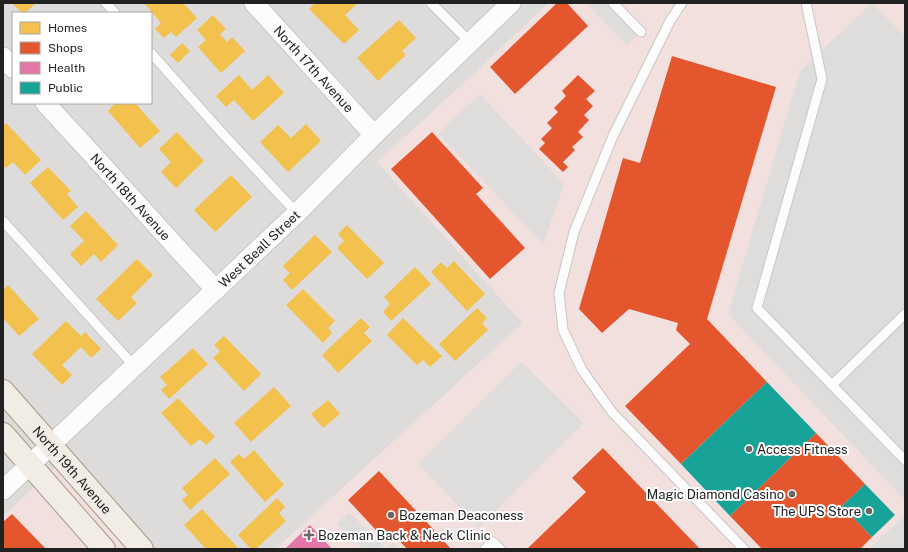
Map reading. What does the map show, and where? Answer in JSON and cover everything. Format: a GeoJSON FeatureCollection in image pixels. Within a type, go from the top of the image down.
{"type":"FeatureCollection","features":[{"type":"Feature","properties":{"kind":"main road","name":"North 19th Avenue"},"geometry":{"type":"LineString","coordinates":[[3,391],[142,549]]}},
{"type":"Feature","properties":{"kind":"main road"},"geometry":{"type":"LineString","coordinates":[[3,434],[104,549]]}},
{"type":"Feature","properties":{"kind":"street","name":"North 17th Avenue"},"geometry":{"type":"LineString","coordinates":[[254,3],[374,135]]}},
{"type":"Feature","properties":{"kind":"street","name":"West Beall Street"},"geometry":{"type":"LineString","coordinates":[[3,490],[297,213],[374,135],[511,3]]}},
{"type":"Feature","properties":{"kind":"street"},"geometry":{"type":"LineString","coordinates":[[3,57],[12,67]]}},
{"type":"Feature","properties":{"kind":"street","name":"North 18th Avenue"},"geometry":{"type":"LineString","coordinates":[[46,104],[98,160],[159,230],[216,290]]}},
{"type":"Feature","properties":{"kind":"lane"},"geometry":{"type":"LineString","coordinates":[[106,3],[114,12]]}},
{"type":"Feature","properties":{"kind":"lane"},"geometry":{"type":"LineString","coordinates":[[430,3],[470,42]]}},
{"type":"Feature","properties":{"kind":"lane"},"geometry":{"type":"LineString","coordinates":[[613,3],[641,32]]}},
{"type":"Feature","properties":{"kind":"lane"},"geometry":{"type":"LineString","coordinates":[[682,3],[670,21],[613,136],[574,232],[559,293],[563,330],[582,370],[612,412],[744,549]]}},
{"type":"Feature","properties":{"kind":"lane"},"geometry":{"type":"LineString","coordinates":[[806,3],[822,79],[757,308],[905,460]]}},
{"type":"Feature","properties":{"kind":"lane"},"geometry":{"type":"LineString","coordinates":[[152,54],[223,134],[297,213]]}},
{"type":"Feature","properties":{"kind":"lane"},"geometry":{"type":"LineString","coordinates":[[3,221],[134,366]]}},
{"type":"Feature","properties":{"kind":"lane"},"geometry":{"type":"LineString","coordinates":[[832,385],[905,314]]}},
{"type":"Feature","properties":{"kind":"lane"},"geometry":{"type":"LineString","coordinates":[[485,549],[493,542],[500,549]]}},
{"type":"Feature","properties":{"kind":"shaded area"},"geometry":{"type":"Polygon","coordinates":[[[3,3],[549,3],[379,163],[523,323],[276,549],[126,549],[56,467],[3,517],[3,3]]]}},
{"type":"Feature","properties":{"kind":"shaded area"},"geometry":{"type":"Polygon","coordinates":[[[549,3],[905,3],[905,549],[276,549],[523,323],[377,162],[487,62],[549,3]]]}},
{"type":"Feature","properties":{"kind":"shaded area"},"geometry":{"type":"Polygon","coordinates":[[[586,3],[613,3],[641,32],[627,45],[586,3]]]}},
{"type":"Feature","properties":{"kind":"shaded area"},"geometry":{"type":"Polygon","coordinates":[[[872,3],[905,36],[905,500],[728,314],[800,71],[872,3]]]}},
{"type":"Feature","properties":{"kind":"shaded area"},"geometry":{"type":"Polygon","coordinates":[[[480,94],[564,184],[543,244],[438,133],[480,94]]]}},
{"type":"Feature","properties":{"kind":"shaded area"},"geometry":{"type":"Polygon","coordinates":[[[521,362],[584,423],[479,527],[418,464],[521,362]]]}},
{"type":"Feature","properties":{"kind":"shaded area"},"geometry":{"type":"Polygon","coordinates":[[[56,467],[126,549],[3,549],[3,517],[56,467]]]}},
{"type":"Feature","properties":{"kind":"shaded area"},"geometry":{"type":"Polygon","coordinates":[[[349,512],[386,549],[363,549],[337,524],[349,512]]]}},
{"type":"Feature","properties":{"kind":"shaded area"},"geometry":{"type":"Polygon","coordinates":[[[905,515],[905,549],[869,549],[905,515]]]}},
{"type":"Feature","properties":{"kind":"shaded area"},"geometry":{"type":"Polygon","coordinates":[[[393,543],[398,549],[386,549],[393,543]]]}},
{"type":"Feature","properties":{"kind":"building: Homes"},"geometry":{"type":"Polygon","coordinates":[[[12,3],[36,3],[26,12],[21,12],[12,3]]]}},
{"type":"Feature","properties":{"kind":"building: Homes"},"geometry":{"type":"Polygon","coordinates":[[[183,3],[197,18],[176,37],[171,32],[164,38],[155,29],[161,23],[145,4],[183,3]]]}},
{"type":"Feature","properties":{"kind":"building: Homes"},"geometry":{"type":"Polygon","coordinates":[[[315,3],[354,3],[356,5],[345,15],[359,30],[344,44],[309,9],[315,3]]]}},
{"type":"Feature","properties":{"kind":"building: Homes"},"geometry":{"type":"Polygon","coordinates":[[[213,15],[226,29],[220,34],[227,42],[232,37],[245,51],[221,73],[198,47],[206,40],[197,30],[213,15]]]}},
{"type":"Feature","properties":{"kind":"building: Homes"},"geometry":{"type":"Polygon","coordinates":[[[399,20],[416,38],[402,51],[406,55],[378,81],[357,58],[399,20]]]}},
{"type":"Feature","properties":{"kind":"building: Homes"},"geometry":{"type":"Polygon","coordinates":[[[182,43],[190,51],[178,63],[170,55],[182,43]]]}},
{"type":"Feature","properties":{"kind":"building: Homes"},"geometry":{"type":"Polygon","coordinates":[[[239,75],[252,90],[268,75],[284,93],[253,121],[234,100],[226,107],[216,96],[239,75]]]}},
{"type":"Feature","properties":{"kind":"building: Homes"},"geometry":{"type":"Polygon","coordinates":[[[115,104],[136,104],[160,131],[140,148],[108,111],[115,104]]]}},
{"type":"Feature","properties":{"kind":"building: Homes"},"geometry":{"type":"Polygon","coordinates":[[[6,123],[41,160],[25,175],[13,162],[6,168],[3,165],[3,126],[6,123]]]}},
{"type":"Feature","properties":{"kind":"building: Homes"},"geometry":{"type":"Polygon","coordinates":[[[306,124],[321,141],[288,172],[260,142],[278,125],[291,138],[306,124]]]}},
{"type":"Feature","properties":{"kind":"building: Homes"},"geometry":{"type":"Polygon","coordinates":[[[177,132],[204,161],[176,188],[161,172],[171,162],[159,149],[177,132]]]}},
{"type":"Feature","properties":{"kind":"building: Homes"},"geometry":{"type":"Polygon","coordinates":[[[48,167],[71,191],[67,194],[78,207],[63,220],[30,183],[48,167]]]}},
{"type":"Feature","properties":{"kind":"building: Homes"},"geometry":{"type":"Polygon","coordinates":[[[231,175],[252,197],[215,232],[194,210],[231,175]]]}},
{"type":"Feature","properties":{"kind":"building: Homes"},"geometry":{"type":"Polygon","coordinates":[[[86,211],[118,245],[101,262],[94,254],[81,266],[70,254],[84,241],[70,226],[86,211]]]}},
{"type":"Feature","properties":{"kind":"building: Homes"},"geometry":{"type":"Polygon","coordinates":[[[347,225],[384,263],[367,279],[337,248],[344,241],[338,234],[347,225]]]}},
{"type":"Feature","properties":{"kind":"building: Homes"},"geometry":{"type":"Polygon","coordinates":[[[315,235],[332,252],[292,290],[283,280],[290,273],[283,266],[315,235]]]}},
{"type":"Feature","properties":{"kind":"building: Homes"},"geometry":{"type":"Polygon","coordinates":[[[137,259],[153,275],[131,297],[137,303],[118,321],[96,299],[137,259]]]}},
{"type":"Feature","properties":{"kind":"building: Homes"},"geometry":{"type":"Polygon","coordinates":[[[454,261],[485,294],[467,311],[431,272],[441,262],[447,268],[454,261]]]}},
{"type":"Feature","properties":{"kind":"building: Homes"},"geometry":{"type":"Polygon","coordinates":[[[415,267],[431,284],[391,321],[383,312],[390,304],[384,297],[415,267]]]}},
{"type":"Feature","properties":{"kind":"building: Homes"},"geometry":{"type":"Polygon","coordinates":[[[8,285],[39,319],[19,336],[3,318],[3,290],[8,285]]]}},
{"type":"Feature","properties":{"kind":"building: Homes"},"geometry":{"type":"Polygon","coordinates":[[[303,289],[335,321],[328,328],[332,333],[323,343],[286,305],[303,289]]]}},
{"type":"Feature","properties":{"kind":"building: Homes"},"geometry":{"type":"Polygon","coordinates":[[[477,308],[487,318],[482,323],[488,330],[455,361],[439,344],[477,308]]]}},
{"type":"Feature","properties":{"kind":"building: Homes"},"geometry":{"type":"Polygon","coordinates":[[[361,318],[370,327],[364,333],[372,341],[338,373],[322,355],[361,318]]]}},
{"type":"Feature","properties":{"kind":"building: Homes"},"geometry":{"type":"Polygon","coordinates":[[[403,318],[442,356],[430,367],[423,360],[417,365],[387,335],[403,318]]]}},
{"type":"Feature","properties":{"kind":"building: Homes"},"geometry":{"type":"Polygon","coordinates":[[[66,321],[81,336],[85,332],[101,349],[91,358],[81,347],[62,365],[72,375],[62,385],[32,354],[66,321]]]}},
{"type":"Feature","properties":{"kind":"building: Homes"},"geometry":{"type":"Polygon","coordinates":[[[224,336],[261,374],[244,391],[213,358],[220,351],[214,345],[224,336]]]}},
{"type":"Feature","properties":{"kind":"building: Homes"},"geometry":{"type":"Polygon","coordinates":[[[193,348],[208,364],[169,399],[161,390],[167,385],[160,377],[193,348]]]}},
{"type":"Feature","properties":{"kind":"building: Homes"},"geometry":{"type":"Polygon","coordinates":[[[274,387],[291,406],[251,442],[234,423],[274,387]]]}},
{"type":"Feature","properties":{"kind":"building: Homes"},"geometry":{"type":"Polygon","coordinates":[[[178,398],[215,437],[206,445],[200,439],[191,446],[161,413],[178,398]]]}},
{"type":"Feature","properties":{"kind":"building: Homes"},"geometry":{"type":"Polygon","coordinates":[[[328,400],[340,414],[323,428],[311,414],[328,400]]]}},
{"type":"Feature","properties":{"kind":"building: Homes"},"geometry":{"type":"Polygon","coordinates":[[[254,450],[284,485],[265,502],[230,462],[239,454],[244,459],[254,450]]]}},
{"type":"Feature","properties":{"kind":"building: Homes"},"geometry":{"type":"Polygon","coordinates":[[[215,458],[230,474],[190,510],[182,500],[188,495],[182,488],[215,458]]]}},
{"type":"Feature","properties":{"kind":"building: Homes"},"geometry":{"type":"Polygon","coordinates":[[[277,498],[285,507],[279,513],[286,521],[256,549],[251,549],[238,535],[277,498]]]}},
{"type":"Feature","properties":{"kind":"building: Homes"},"geometry":{"type":"Polygon","coordinates":[[[202,509],[237,547],[235,549],[206,549],[184,525],[202,509]]]}},
{"type":"Feature","properties":{"kind":"building: Shops"},"geometry":{"type":"Polygon","coordinates":[[[557,3],[567,3],[588,26],[515,94],[490,67],[557,3]]]}},
{"type":"Feature","properties":{"kind":"building: Shops"},"geometry":{"type":"Polygon","coordinates":[[[672,56],[776,87],[707,319],[767,382],[681,464],[625,406],[690,344],[676,330],[678,323],[629,309],[602,333],[579,309],[623,158],[640,163],[672,56]]]}},
{"type":"Feature","properties":{"kind":"building: Shops"},"geometry":{"type":"Polygon","coordinates":[[[578,75],[595,91],[586,99],[593,106],[584,115],[589,120],[578,132],[583,137],[572,147],[575,150],[563,162],[568,167],[563,172],[539,149],[545,143],[541,139],[552,128],[547,123],[558,112],[554,108],[566,96],[562,91],[578,75]]]}},
{"type":"Feature","properties":{"kind":"building: Shops"},"geometry":{"type":"Polygon","coordinates":[[[432,132],[483,188],[476,194],[525,248],[490,279],[391,169],[432,132]]]}},
{"type":"Feature","properties":{"kind":"building: Shops"},"geometry":{"type":"Polygon","coordinates":[[[816,433],[865,484],[842,506],[872,537],[860,549],[762,549],[730,516],[816,433]]]}},
{"type":"Feature","properties":{"kind":"building: Shops"},"geometry":{"type":"Polygon","coordinates":[[[603,448],[700,549],[527,549],[586,492],[572,478],[603,448]]]}},
{"type":"Feature","properties":{"kind":"building: Shops","name":"Bozeman Deaconess"},"geometry":{"type":"Polygon","coordinates":[[[379,471],[451,549],[407,549],[394,535],[387,542],[348,500],[379,471]]]}},
{"type":"Feature","properties":{"kind":"building: Shops"},"geometry":{"type":"Polygon","coordinates":[[[12,514],[46,549],[3,549],[3,522],[12,514]]]}},
{"type":"Feature","properties":{"kind":"building: Health","name":"Bozeman Back & Neck Clinic"},"geometry":{"type":"Polygon","coordinates":[[[310,525],[332,549],[285,549],[290,544],[310,525]]]}},
{"type":"Feature","properties":{"kind":"building: Public","name":"Access Fitness"},"geometry":{"type":"Polygon","coordinates":[[[767,382],[816,433],[730,516],[681,464],[767,382]]]}},
{"type":"Feature","properties":{"kind":"building: Public","name":"The UPS Store"},"geometry":{"type":"Polygon","coordinates":[[[865,484],[895,515],[872,537],[842,506],[865,484]]]}},
{"type":"Feature","properties":{"kind":"place","name":"Access Fitness"},"geometry":{"type":"Point","coordinates":[749,449]}},
{"type":"Feature","properties":{"kind":"place","name":"Magic Diamond Casino"},"geometry":{"type":"Point","coordinates":[792,494]}},
{"type":"Feature","properties":{"kind":"place","name":"The UPS Store"},"geometry":{"type":"Point","coordinates":[869,511]}},
{"type":"Feature","properties":{"kind":"place","name":"Bozeman Deaconess"},"geometry":{"type":"Point","coordinates":[391,515]}},
{"type":"Feature","properties":{"kind":"place","name":"Bozeman Back & Neck Clinic"},"geometry":{"type":"Point","coordinates":[309,535]}}]}
